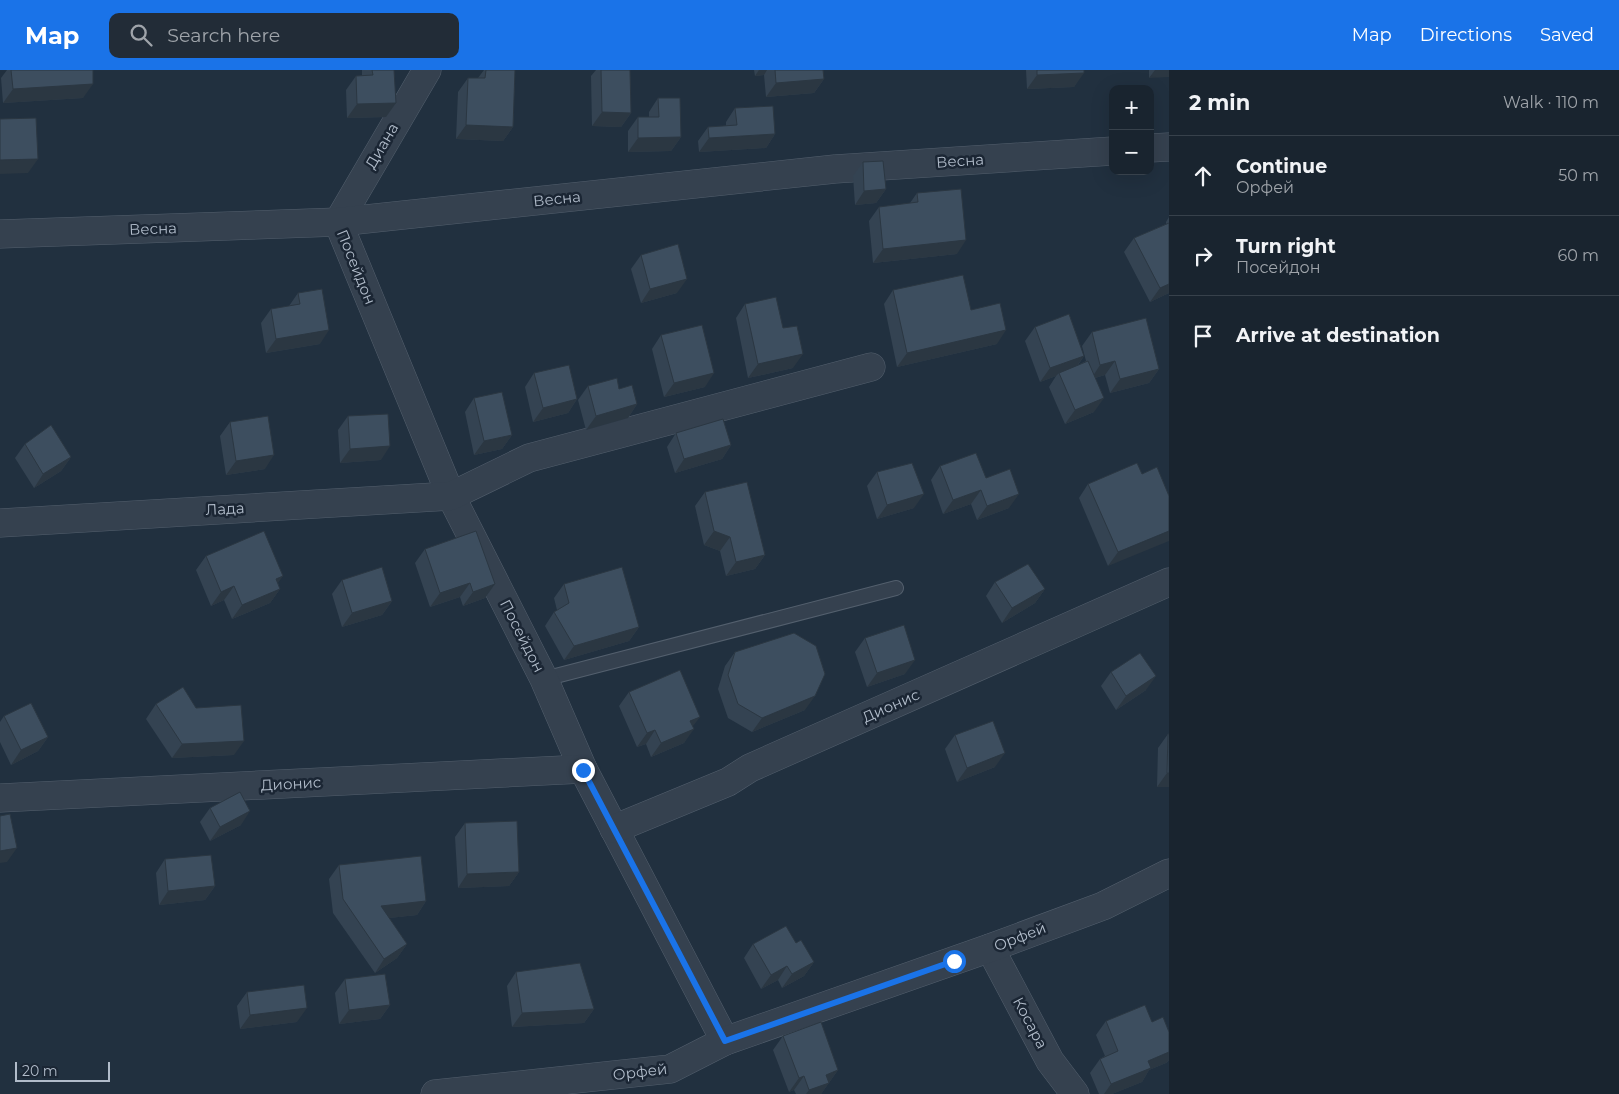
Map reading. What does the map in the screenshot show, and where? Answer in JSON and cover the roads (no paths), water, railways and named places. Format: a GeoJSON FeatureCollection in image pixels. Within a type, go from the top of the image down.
{"type":"FeatureCollection","features":[{"type":"Feature","properties":{"kind":"street","name":"Диана"},"geometry":{"type":"LineString","coordinates":[[338,222],[427,70]]}},
{"type":"Feature","properties":{"kind":"street"},"geometry":{"type":"LineString","coordinates":[[1154,148],[1169,147]]}},
{"type":"Feature","properties":{"kind":"street","name":"Весна"},"geometry":{"type":"LineString","coordinates":[[0,234],[338,222],[835,169],[1109,151]]}},
{"type":"Feature","properties":{"kind":"street","name":"Посейдон"},"geometry":{"type":"LineString","coordinates":[[338,222],[451,496],[544,680],[583,770],[725,1041]]}},
{"type":"Feature","properties":{"kind":"street"},"geometry":{"type":"LineString","coordinates":[[451,496],[529,458],[871,368]]}},
{"type":"Feature","properties":{"kind":"street","name":"Лада"},"geometry":{"type":"LineString","coordinates":[[0,523],[451,496]]}},
{"type":"Feature","properties":{"kind":"street","name":"Дионис"},"geometry":{"type":"LineString","coordinates":[[614,830],[728,782],[750,768],[1169,582]]}},
{"type":"Feature","properties":{"kind":"street","name":"Дионис"},"geometry":{"type":"LineString","coordinates":[[0,798],[583,770]]}},
{"type":"Feature","properties":{"kind":"street","name":"Орфей"},"geometry":{"type":"LineString","coordinates":[[434,1094],[670,1069],[725,1041],[990,948],[1103,906],[1169,873]]}},
{"type":"Feature","properties":{"kind":"street","name":"Косара"},"geometry":{"type":"LineString","coordinates":[[990,948],[1050,1061],[1075,1094]]}},
{"type":"Feature","properties":{"kind":"lane"},"geometry":{"type":"LineString","coordinates":[[544,680],[896,588]]}}]}
